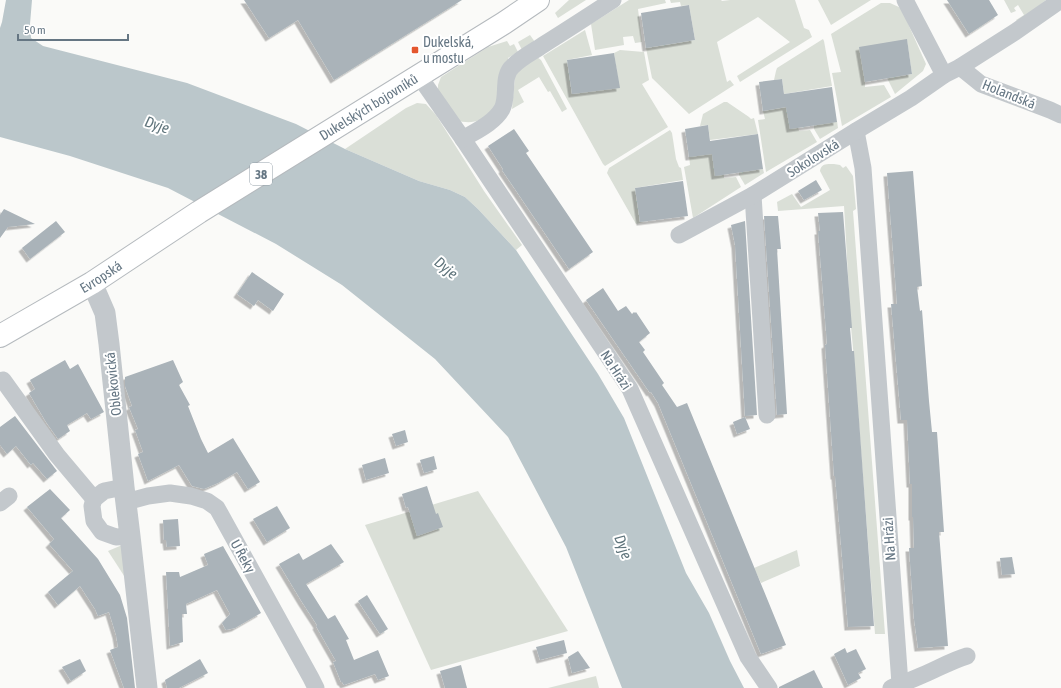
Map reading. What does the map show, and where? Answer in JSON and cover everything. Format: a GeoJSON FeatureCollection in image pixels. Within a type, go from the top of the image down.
{"type":"FeatureCollection","features":[{"type":"Feature","properties":{"kind":"main road","name":"Dukelských bojovníků"},"geometry":{"type":"LineString","coordinates":[[199,212],[504,23],[538,0]]}},
{"type":"Feature","properties":{"kind":"main road","name":"Evropská"},"geometry":{"type":"LineString","coordinates":[[0,336],[92,283],[199,212]]}},
{"type":"Feature","properties":{"kind":"street"},"geometry":{"type":"LineString","coordinates":[[463,139],[492,121],[502,109],[506,95],[506,79],[511,67],[613,0]]}},
{"type":"Feature","properties":{"kind":"street"},"geometry":{"type":"LineString","coordinates":[[905,0],[944,75]]}},
{"type":"Feature","properties":{"kind":"street","name":"Sokolovská"},"geometry":{"type":"LineString","coordinates":[[680,235],[753,195],[911,98],[944,75],[960,67],[1015,32],[1061,0]]}},
{"type":"Feature","properties":{"kind":"street","name":"Holandská"},"geometry":{"type":"LineString","coordinates":[[960,67],[981,84],[1061,115]]}},
{"type":"Feature","properties":{"kind":"street","name":"Na Hrázi"},"geometry":{"type":"LineString","coordinates":[[419,76],[463,139],[630,389],[748,657],[769,688]]}},
{"type":"Feature","properties":{"kind":"street","name":"Na Hrázi"},"geometry":{"type":"LineString","coordinates":[[856,131],[863,168],[895,686],[967,656]]}},
{"type":"Feature","properties":{"kind":"street"},"geometry":{"type":"LineString","coordinates":[[753,195],[767,415]]}},
{"type":"Feature","properties":{"kind":"street","name":"Oblekovická"},"geometry":{"type":"LineString","coordinates":[[92,283],[105,313],[147,688]]}},
{"type":"Feature","properties":{"kind":"street"},"geometry":{"type":"LineString","coordinates":[[3,380],[57,455],[94,499]]}},
{"type":"Feature","properties":{"kind":"street"},"geometry":{"type":"LineString","coordinates":[[125,494],[104,491],[94,499],[92,506],[94,521],[102,532],[116,537],[130,536]]}},
{"type":"Feature","properties":{"kind":"street","name":"U Řeky"},"geometry":{"type":"LineString","coordinates":[[125,494],[148,496],[170,493],[191,496],[207,501],[217,508],[316,688]]}},
{"type":"Feature","properties":{"kind":"shaded area"},"geometry":{"type":"Polygon","coordinates":[[[569,0],[586,0],[558,18],[555,13],[569,0]]]}},
{"type":"Feature","properties":{"kind":"shaded area"},"geometry":{"type":"Polygon","coordinates":[[[629,0],[665,0],[666,3],[638,9],[642,42],[635,43],[633,36],[623,37],[624,45],[595,50],[591,24],[629,0]]]}},
{"type":"Feature","properties":{"kind":"shaded area"},"geometry":{"type":"Polygon","coordinates":[[[670,0],[795,0],[804,28],[809,30],[812,37],[740,82],[737,76],[790,42],[758,17],[717,42],[727,82],[730,80],[734,85],[689,114],[652,78],[646,48],[695,40],[689,5],[681,6],[680,2],[671,3],[670,0]]]}},
{"type":"Feature","properties":{"kind":"shaded area"},"geometry":{"type":"Polygon","coordinates":[[[818,0],[871,0],[831,25],[818,0]]]}},
{"type":"Feature","properties":{"kind":"shaded area"},"geometry":{"type":"Polygon","coordinates":[[[1004,0],[1046,0],[1018,22],[1016,20],[1024,15],[1018,5],[1014,8],[1016,11],[1011,13],[1004,0]]]}},
{"type":"Feature","properties":{"kind":"shaded area"},"geometry":{"type":"Polygon","coordinates":[[[881,3],[890,3],[901,8],[926,64],[923,71],[895,94],[887,78],[912,74],[907,40],[865,81],[865,87],[884,85],[891,97],[842,126],[832,73],[841,72],[831,34],[881,3]]]}},
{"type":"Feature","properties":{"kind":"shaded area"},"geometry":{"type":"Polygon","coordinates":[[[585,30],[592,55],[567,60],[572,94],[619,86],[614,53],[620,50],[644,52],[649,80],[642,84],[668,127],[605,166],[543,56],[585,30]]]}},
{"type":"Feature","properties":{"kind":"shaded area"},"geometry":{"type":"Polygon","coordinates":[[[530,35],[535,42],[522,50],[518,42],[530,35]]]}},
{"type":"Feature","properties":{"kind":"shaded area"},"geometry":{"type":"Polygon","coordinates":[[[823,39],[832,86],[784,94],[782,79],[774,80],[777,68],[823,39]]]}},
{"type":"Feature","properties":{"kind":"shaded area"},"geometry":{"type":"Polygon","coordinates":[[[507,41],[510,46],[514,44],[518,52],[508,58],[509,62],[494,113],[471,122],[455,120],[438,93],[438,85],[441,77],[488,47],[507,41]]]}},
{"type":"Feature","properties":{"kind":"shaded area"},"geometry":{"type":"Polygon","coordinates":[[[537,57],[541,60],[567,109],[562,112],[550,91],[548,92],[539,77],[518,90],[524,102],[512,109],[515,76],[522,67],[537,57]]]}},
{"type":"Feature","properties":{"kind":"shaded area"},"geometry":{"type":"Polygon","coordinates":[[[724,102],[727,102],[751,119],[754,118],[758,134],[710,140],[708,125],[700,126],[703,114],[724,102]]]}},
{"type":"Feature","properties":{"kind":"shaded area"},"geometry":{"type":"Polygon","coordinates":[[[417,103],[426,104],[436,115],[484,191],[522,245],[516,250],[465,197],[450,190],[419,181],[345,149],[406,108],[417,103]]]}},
{"type":"Feature","properties":{"kind":"shaded area"},"geometry":{"type":"Polygon","coordinates":[[[786,107],[799,131],[810,130],[817,142],[766,172],[758,120],[765,119],[763,111],[786,107]]]}},
{"type":"Feature","properties":{"kind":"shaded area"},"geometry":{"type":"Polygon","coordinates":[[[837,121],[838,128],[820,139],[814,129],[814,125],[837,121]]]}},
{"type":"Feature","properties":{"kind":"shaded area"},"geometry":{"type":"Polygon","coordinates":[[[670,130],[672,133],[676,159],[679,167],[681,168],[683,180],[635,188],[640,222],[647,221],[636,224],[607,173],[609,168],[670,130]]]}},
{"type":"Feature","properties":{"kind":"shaded area"},"geometry":{"type":"Polygon","coordinates":[[[712,153],[724,174],[724,178],[736,177],[741,187],[693,218],[684,167],[690,165],[689,156],[712,153]]]}},
{"type":"Feature","properties":{"kind":"shaded area"},"geometry":{"type":"Polygon","coordinates":[[[823,165],[840,165],[843,168],[846,166],[853,176],[856,209],[853,211],[885,634],[875,634],[851,327],[844,206],[778,211],[777,202],[792,194],[801,207],[830,190],[820,171],[823,165]]]}},
{"type":"Feature","properties":{"kind":"shaded area"},"geometry":{"type":"Polygon","coordinates":[[[763,169],[764,173],[745,185],[739,175],[739,172],[763,169]]]}},
{"type":"Feature","properties":{"kind":"shaded area"},"geometry":{"type":"Polygon","coordinates":[[[478,491],[568,631],[431,670],[365,525],[478,491]]]}},
{"type":"Feature","properties":{"kind":"shaded area"},"geometry":{"type":"Polygon","coordinates":[[[127,543],[130,585],[108,551],[127,543]]]}},
{"type":"Feature","properties":{"kind":"shaded area"},"geometry":{"type":"Polygon","coordinates":[[[797,550],[800,566],[761,583],[754,568],[797,550]]]}},
{"type":"Feature","properties":{"kind":"shaded area"},"geometry":{"type":"Polygon","coordinates":[[[596,676],[599,688],[548,688],[596,676]]]}},
{"type":"Feature","properties":{"kind":"water","name":"Dyje"},"geometry":{"type":"Polygon","coordinates":[[[6,0],[32,0],[30,24],[31,38],[43,46],[187,83],[296,124],[345,149],[419,181],[450,190],[465,197],[478,209],[516,250],[598,374],[624,418],[686,573],[709,613],[730,661],[744,688],[622,688],[566,547],[508,437],[435,359],[342,285],[276,244],[168,188],[70,156],[0,137],[0,28],[6,0]]]}},
{"type":"Feature","properties":{"kind":"building"},"geometry":{"type":"Polygon","coordinates":[[[244,0],[462,0],[334,80],[298,20],[269,38],[244,0]]]}},
{"type":"Feature","properties":{"kind":"building"},"geometry":{"type":"Polygon","coordinates":[[[947,0],[989,0],[998,15],[969,34],[947,0]]]}},
{"type":"Feature","properties":{"kind":"building"},"geometry":{"type":"Polygon","coordinates":[[[689,5],[695,40],[646,48],[641,13],[689,5]]]}},
{"type":"Feature","properties":{"kind":"building"},"geometry":{"type":"Polygon","coordinates":[[[907,39],[912,74],[865,82],[859,47],[907,39]]]}},
{"type":"Feature","properties":{"kind":"building"},"geometry":{"type":"Polygon","coordinates":[[[614,53],[620,88],[572,94],[567,60],[614,53]]]}},
{"type":"Feature","properties":{"kind":"building"},"geometry":{"type":"Polygon","coordinates":[[[782,79],[784,94],[832,87],[837,122],[790,129],[786,107],[763,111],[759,82],[782,79]]]}},
{"type":"Feature","properties":{"kind":"building"},"geometry":{"type":"Polygon","coordinates":[[[708,125],[710,141],[758,134],[763,169],[715,176],[712,154],[689,157],[685,129],[708,125]]]}},
{"type":"Feature","properties":{"kind":"building"},"geometry":{"type":"Polygon","coordinates":[[[514,129],[529,151],[526,153],[593,252],[569,269],[502,170],[503,169],[488,146],[514,129]]]}},
{"type":"Feature","properties":{"kind":"building"},"geometry":{"type":"Polygon","coordinates":[[[913,171],[922,286],[917,287],[920,311],[922,310],[932,432],[937,432],[944,532],[939,532],[948,646],[918,648],[914,619],[909,548],[914,548],[912,484],[910,484],[907,420],[901,420],[891,304],[897,304],[887,173],[913,171]]]}},
{"type":"Feature","properties":{"kind":"building"},"geometry":{"type":"Polygon","coordinates":[[[816,180],[822,190],[804,200],[798,191],[816,180]]]}},
{"type":"Feature","properties":{"kind":"building"},"geometry":{"type":"Polygon","coordinates":[[[683,181],[688,216],[640,222],[635,188],[683,181]]]}},
{"type":"Feature","properties":{"kind":"building"},"geometry":{"type":"Polygon","coordinates":[[[4,209],[35,224],[8,227],[0,238],[0,215],[4,209]]]}},
{"type":"Feature","properties":{"kind":"building"},"geometry":{"type":"Polygon","coordinates":[[[843,212],[852,328],[850,328],[852,351],[854,351],[874,626],[848,627],[834,476],[818,213],[843,212]]]}},
{"type":"Feature","properties":{"kind":"building"},"geometry":{"type":"Polygon","coordinates":[[[764,216],[778,216],[781,249],[777,249],[787,414],[777,415],[764,216]]]}},
{"type":"Feature","properties":{"kind":"building"},"geometry":{"type":"Polygon","coordinates":[[[56,221],[65,232],[30,259],[22,248],[56,221]]]}},
{"type":"Feature","properties":{"kind":"building"},"geometry":{"type":"Polygon","coordinates":[[[745,221],[757,415],[745,416],[735,245],[731,225],[745,221]]]}},
{"type":"Feature","properties":{"kind":"building"},"geometry":{"type":"Polygon","coordinates":[[[252,272],[284,294],[273,311],[258,300],[254,306],[237,294],[252,272]]]}},
{"type":"Feature","properties":{"kind":"building"},"geometry":{"type":"Polygon","coordinates":[[[603,288],[618,311],[626,306],[632,314],[636,312],[650,333],[639,342],[645,350],[643,352],[664,383],[662,385],[677,407],[687,403],[786,645],[761,654],[658,403],[586,300],[603,288]]]}},
{"type":"Feature","properties":{"kind":"building"},"geometry":{"type":"Polygon","coordinates":[[[65,360],[70,369],[78,364],[104,412],[91,419],[87,413],[67,425],[70,431],[58,439],[29,393],[35,389],[30,380],[65,360]]]}},
{"type":"Feature","properties":{"kind":"building"},"geometry":{"type":"Polygon","coordinates":[[[173,360],[183,382],[179,385],[190,405],[188,406],[208,453],[233,438],[260,482],[248,489],[237,472],[204,489],[192,486],[179,465],[148,481],[138,454],[143,452],[135,430],[138,429],[129,407],[132,406],[125,386],[125,377],[173,360]]]}},
{"type":"Feature","properties":{"kind":"building"},"geometry":{"type":"Polygon","coordinates":[[[15,416],[57,471],[47,479],[33,463],[31,465],[16,446],[7,454],[0,445],[0,427],[15,416]]]}},
{"type":"Feature","properties":{"kind":"building"},"geometry":{"type":"Polygon","coordinates":[[[745,417],[750,429],[737,434],[733,422],[745,417]]]}},
{"type":"Feature","properties":{"kind":"building"},"geometry":{"type":"Polygon","coordinates":[[[405,430],[408,442],[396,446],[392,434],[405,430]]]}},
{"type":"Feature","properties":{"kind":"building"},"geometry":{"type":"Polygon","coordinates":[[[434,456],[437,469],[424,473],[420,460],[434,456]]]}},
{"type":"Feature","properties":{"kind":"building"},"geometry":{"type":"Polygon","coordinates":[[[385,458],[389,473],[366,480],[362,465],[385,458]]]}},
{"type":"Feature","properties":{"kind":"building"},"geometry":{"type":"Polygon","coordinates":[[[427,486],[436,514],[438,513],[443,527],[417,536],[408,507],[406,508],[402,494],[427,486]]]}},
{"type":"Feature","properties":{"kind":"building"},"geometry":{"type":"Polygon","coordinates":[[[50,489],[70,510],[61,518],[98,559],[120,595],[127,618],[135,688],[124,688],[110,650],[118,647],[109,612],[98,616],[80,586],[58,605],[48,592],[73,571],[49,544],[54,539],[27,507],[50,489]]]}},
{"type":"Feature","properties":{"kind":"building"},"geometry":{"type":"Polygon","coordinates":[[[277,506],[290,528],[267,542],[253,519],[277,506]]]}},
{"type":"Feature","properties":{"kind":"building"},"geometry":{"type":"Polygon","coordinates":[[[178,519],[180,546],[167,547],[166,540],[164,540],[163,520],[178,519]]]}},
{"type":"Feature","properties":{"kind":"building"},"geometry":{"type":"Polygon","coordinates":[[[331,544],[344,562],[306,584],[328,619],[335,615],[349,639],[346,640],[354,660],[378,650],[389,676],[378,680],[375,674],[344,685],[341,682],[333,662],[336,661],[316,626],[317,625],[279,564],[299,553],[303,560],[331,544]]]}},
{"type":"Feature","properties":{"kind":"building"},"geometry":{"type":"Polygon","coordinates":[[[223,546],[261,613],[235,628],[226,630],[222,623],[230,614],[217,590],[186,604],[187,614],[182,614],[183,642],[170,646],[166,572],[179,572],[180,577],[208,565],[204,554],[223,546]]]}},
{"type":"Feature","properties":{"kind":"building"},"geometry":{"type":"Polygon","coordinates":[[[1012,557],[1015,574],[1002,575],[1000,558],[1012,557]]]}},
{"type":"Feature","properties":{"kind":"building"},"geometry":{"type":"Polygon","coordinates":[[[367,595],[388,629],[380,634],[358,601],[367,595]]]}},
{"type":"Feature","properties":{"kind":"building"},"geometry":{"type":"Polygon","coordinates":[[[564,640],[567,653],[540,660],[536,647],[564,640]]]}},
{"type":"Feature","properties":{"kind":"building"},"geometry":{"type":"Polygon","coordinates":[[[845,648],[847,653],[856,649],[866,669],[858,673],[861,678],[848,685],[834,654],[845,648]]]}},
{"type":"Feature","properties":{"kind":"building"},"geometry":{"type":"Polygon","coordinates":[[[578,651],[590,668],[572,673],[568,657],[578,651]]]}},
{"type":"Feature","properties":{"kind":"building"},"geometry":{"type":"Polygon","coordinates":[[[80,659],[86,671],[71,681],[62,667],[80,659]]]}},
{"type":"Feature","properties":{"kind":"building"},"geometry":{"type":"Polygon","coordinates":[[[200,659],[208,673],[179,688],[167,688],[165,680],[200,659]]]}},
{"type":"Feature","properties":{"kind":"building"},"geometry":{"type":"Polygon","coordinates":[[[461,665],[467,688],[445,688],[440,671],[461,665]]]}},
{"type":"Feature","properties":{"kind":"building"},"geometry":{"type":"Polygon","coordinates":[[[814,670],[823,688],[779,688],[779,687],[814,670]]]}},
{"type":"Feature","properties":{"kind":"place","name":"Dukelská, u mostu"},"geometry":{"type":"Point","coordinates":[415,50]}}]}
